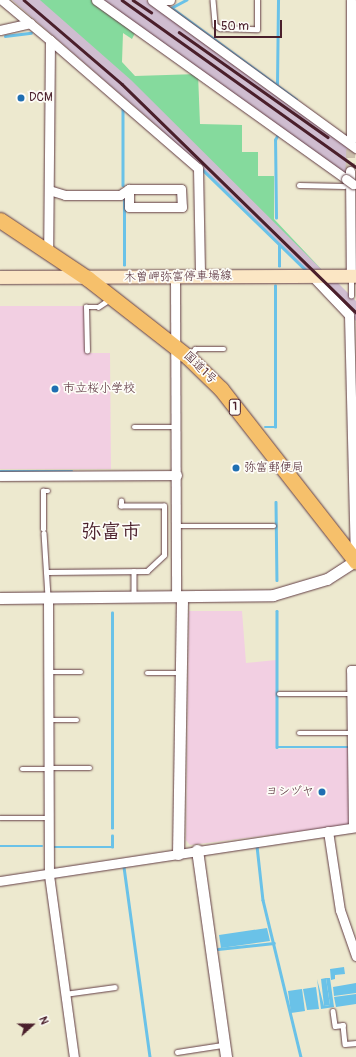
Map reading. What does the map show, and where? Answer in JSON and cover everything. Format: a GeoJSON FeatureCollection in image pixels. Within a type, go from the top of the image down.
{"type":"FeatureCollection","features":[{"type":"Feature","properties":{"kind":"highway","name":"国道1号"},"geometry":{"type":"LineString","coordinates":[[0,220],[87,278],[188,357],[221,389],[356,562]]}},
{"type":"Feature","properties":{"kind":"main road","name":"木曽岬弥富停車場線"},"geometry":{"type":"LineString","coordinates":[[0,277],[87,278],[175,276],[354,276]]}},
{"type":"Feature","properties":{"kind":"street"},"geometry":{"type":"LineString","coordinates":[[2,0],[198,168],[200,276]]}},
{"type":"Feature","properties":{"kind":"street"},"geometry":{"type":"LineString","coordinates":[[96,0],[349,181]]}},
{"type":"Feature","properties":{"kind":"street"},"geometry":{"type":"LineString","coordinates":[[152,0],[353,140]]}},
{"type":"Feature","properties":{"kind":"street"},"geometry":{"type":"LineString","coordinates":[[157,0],[170,0]]}},
{"type":"Feature","properties":{"kind":"street"},"geometry":{"type":"LineString","coordinates":[[351,0],[354,19],[353,140]]}},
{"type":"Feature","properties":{"kind":"street"},"geometry":{"type":"LineString","coordinates":[[0,30],[30,23]]}},
{"type":"Feature","properties":{"kind":"street"},"geometry":{"type":"LineString","coordinates":[[48,252],[50,40]]}},
{"type":"Feature","properties":{"kind":"street"},"geometry":{"type":"LineString","coordinates":[[349,181],[350,223],[354,276]]}},
{"type":"Feature","properties":{"kind":"street"},"geometry":{"type":"LineString","coordinates":[[349,181],[345,209],[350,223]]}},
{"type":"Feature","properties":{"kind":"street"},"geometry":{"type":"LineString","coordinates":[[49,190],[66,195],[120,195],[129,189],[181,189],[182,207],[129,208],[129,189]]}},
{"type":"Feature","properties":{"kind":"street"},"geometry":{"type":"LineString","coordinates":[[175,276],[174,427],[177,475],[176,526],[181,672],[178,854]]}},
{"type":"Feature","properties":{"kind":"street"},"geometry":{"type":"LineString","coordinates":[[0,598],[179,597],[290,592],[327,579],[356,562],[349,314],[312,276]]}},
{"type":"Feature","properties":{"kind":"street"},"geometry":{"type":"LineString","coordinates":[[0,476],[177,475]]}},
{"type":"Feature","properties":{"kind":"street"},"geometry":{"type":"LineString","coordinates":[[48,598],[49,875],[74,1057]]}},
{"type":"Feature","properties":{"kind":"street"},"geometry":{"type":"LineString","coordinates":[[0,881],[49,875],[197,850],[355,827],[351,670],[356,670]]}},
{"type":"Feature","properties":{"kind":"street"},"geometry":{"type":"LineString","coordinates":[[328,831],[340,910],[356,956]]}},
{"type":"Feature","properties":{"kind":"street"},"geometry":{"type":"LineString","coordinates":[[197,850],[226,1057]]}},
{"type":"Feature","properties":{"kind":"lane"},"geometry":{"type":"LineString","coordinates":[[213,0],[216,25],[257,29],[257,0]]}},
{"type":"Feature","properties":{"kind":"lane"},"geometry":{"type":"LineString","coordinates":[[299,186],[349,181]]}},
{"type":"Feature","properties":{"kind":"lane"},"geometry":{"type":"LineString","coordinates":[[351,296],[354,276]]}},
{"type":"Feature","properties":{"kind":"lane"},"geometry":{"type":"LineString","coordinates":[[87,351],[86,307],[98,307],[113,297]]}},
{"type":"Feature","properties":{"kind":"lane"},"geometry":{"type":"LineString","coordinates":[[188,357],[194,349],[224,349]]}},
{"type":"Feature","properties":{"kind":"lane"},"geometry":{"type":"LineString","coordinates":[[134,427],[174,427]]}},
{"type":"Feature","properties":{"kind":"lane"},"geometry":{"type":"LineString","coordinates":[[48,491],[43,491],[44,531],[48,572],[48,598]]}},
{"type":"Feature","properties":{"kind":"lane"},"geometry":{"type":"LineString","coordinates":[[48,572],[147,571],[164,555],[164,506],[121,506],[121,501]]}},
{"type":"Feature","properties":{"kind":"lane"},"geometry":{"type":"LineString","coordinates":[[176,526],[274,526]]}},
{"type":"Feature","properties":{"kind":"lane"},"geometry":{"type":"LineString","coordinates":[[134,571],[134,597]]}},
{"type":"Feature","properties":{"kind":"lane"},"geometry":{"type":"LineString","coordinates":[[49,672],[81,672]]}},
{"type":"Feature","properties":{"kind":"lane"},"geometry":{"type":"LineString","coordinates":[[147,673],[181,672]]}},
{"type":"Feature","properties":{"kind":"lane"},"geometry":{"type":"LineString","coordinates":[[279,694],[351,694]]}},
{"type":"Feature","properties":{"kind":"lane"},"geometry":{"type":"LineString","coordinates":[[49,720],[77,720]]}},
{"type":"Feature","properties":{"kind":"lane"},"geometry":{"type":"LineString","coordinates":[[298,733],[352,733]]}},
{"type":"Feature","properties":{"kind":"lane"},"geometry":{"type":"LineString","coordinates":[[22,770],[90,768]]}},
{"type":"Feature","properties":{"kind":"lane"},"geometry":{"type":"LineString","coordinates":[[0,818],[49,818]]}},
{"type":"Feature","properties":{"kind":"lane"},"geometry":{"type":"LineString","coordinates":[[65,994],[115,987]]}},
{"type":"Feature","properties":{"kind":"lane"},"geometry":{"type":"LineString","coordinates":[[333,1011],[335,1026],[343,1025],[345,1044],[356,1043]]}},
{"type":"Feature","properties":{"kind":"lane"},"geometry":{"type":"LineString","coordinates":[[177,1052],[224,1045]]}},
{"type":"Feature","properties":{"kind":"shaded area"},"geometry":{"type":"Polygon","coordinates":[[[12,0],[61,0],[323,271],[308,271],[157,126],[12,0]]]}},
{"type":"Feature","properties":{"kind":"shaded area"},"geometry":{"type":"Polygon","coordinates":[[[101,0],[146,0],[249,72],[348,146],[346,177],[101,0]]]}},
{"type":"Feature","properties":{"kind":"shaded area"},"geometry":{"type":"Polygon","coordinates":[[[318,280],[335,280],[356,301],[356,321],[318,280]]]}},
{"type":"Feature","properties":{"kind":"shaded area","name":"市立桜小学校"},"geometry":{"type":"Polygon","coordinates":[[[0,306],[84,306],[85,353],[110,353],[111,469],[0,469],[0,306]]]}},
{"type":"Feature","properties":{"kind":"shaded area"},"geometry":{"type":"Polygon","coordinates":[[[189,611],[242,611],[246,663],[276,660],[276,749],[350,748],[349,825],[190,845],[186,840],[189,611]]]}},
{"type":"Feature","properties":{"kind":"green space"},"geometry":{"type":"Polygon","coordinates":[[[40,0],[91,0],[136,31],[132,39],[123,33],[122,62],[135,76],[198,74],[200,124],[242,125],[242,152],[258,152],[258,176],[274,176],[274,219],[323,271],[131,80],[40,0]]]}},
{"type":"Feature","properties":{"kind":"water"},"geometry":{"type":"Polygon","coordinates":[[[267,928],[270,941],[221,948],[219,935],[267,928]]]}},
{"type":"Feature","properties":{"kind":"water"},"geometry":{"type":"Polygon","coordinates":[[[344,967],[345,974],[335,975],[335,979],[331,980],[330,969],[344,967]]]}},
{"type":"Feature","properties":{"kind":"water"},"geometry":{"type":"Polygon","coordinates":[[[326,978],[330,978],[334,1007],[321,1009],[317,979],[324,1006],[330,1005],[326,978]]]}},
{"type":"Feature","properties":{"kind":"water"},"geometry":{"type":"Polygon","coordinates":[[[326,978],[330,1005],[324,1006],[321,979],[326,978]]]}},
{"type":"Feature","properties":{"kind":"water"},"geometry":{"type":"Polygon","coordinates":[[[356,983],[356,993],[334,996],[333,987],[356,983]]]}},
{"type":"Feature","properties":{"kind":"water"},"geometry":{"type":"Polygon","coordinates":[[[316,987],[319,1009],[307,1010],[303,989],[316,987]]]}},
{"type":"Feature","properties":{"kind":"water"},"geometry":{"type":"Polygon","coordinates":[[[302,989],[305,1011],[291,1013],[288,991],[302,989]]]}},
{"type":"Feature","properties":{"kind":"water"},"geometry":{"type":"Polygon","coordinates":[[[356,994],[356,1004],[336,1007],[334,997],[356,994]]]}},
{"type":"Feature","properties":{"kind":"waterway"},"geometry":{"type":"LineString","coordinates":[[187,0],[172,8],[296,99]]}},
{"type":"Feature","properties":{"kind":"waterway"},"geometry":{"type":"LineString","coordinates":[[277,84],[278,0]]}},
{"type":"Feature","properties":{"kind":"waterway"},"geometry":{"type":"LineString","coordinates":[[5,36],[31,33]]}},
{"type":"Feature","properties":{"kind":"waterway"},"geometry":{"type":"LineString","coordinates":[[123,108],[123,185]]}},
{"type":"Feature","properties":{"kind":"waterway"},"geometry":{"type":"LineString","coordinates":[[276,218],[275,140],[278,134]]}},
{"type":"Feature","properties":{"kind":"waterway"},"geometry":{"type":"LineString","coordinates":[[201,168],[305,269]]}},
{"type":"Feature","properties":{"kind":"waterway"},"geometry":{"type":"LineString","coordinates":[[124,198],[124,265]]}},
{"type":"Feature","properties":{"kind":"waterway"},"geometry":{"type":"LineString","coordinates":[[279,245],[279,266]]}},
{"type":"Feature","properties":{"kind":"waterway"},"geometry":{"type":"LineString","coordinates":[[265,427],[275,427],[275,286]]}},
{"type":"Feature","properties":{"kind":"waterway"},"geometry":{"type":"LineString","coordinates":[[0,471],[72,471]]}},
{"type":"Feature","properties":{"kind":"waterway"},"geometry":{"type":"LineString","coordinates":[[276,502],[277,580]]}},
{"type":"Feature","properties":{"kind":"waterway"},"geometry":{"type":"LineString","coordinates":[[277,611],[277,747],[348,747]]}},
{"type":"Feature","properties":{"kind":"waterway"},"geometry":{"type":"LineString","coordinates":[[112,613],[112,828]]}},
{"type":"Feature","properties":{"kind":"waterway"},"geometry":{"type":"LineString","coordinates":[[54,847],[112,847],[112,836]]}},
{"type":"Feature","properties":{"kind":"waterway"},"geometry":{"type":"LineString","coordinates":[[0,846],[42,846]]}},
{"type":"Feature","properties":{"kind":"waterway"},"geometry":{"type":"LineString","coordinates":[[257,846],[263,900],[301,1057]]}},
{"type":"Feature","properties":{"kind":"waterway"},"geometry":{"type":"LineString","coordinates":[[124,867],[150,1057]]}},
{"type":"Feature","properties":{"kind":"waterway"},"geometry":{"type":"LineString","coordinates":[[218,949],[274,943]]}},
{"type":"Feature","properties":{"kind":"tunnel"},"geometry":{"type":"LineString","coordinates":[[350,171],[351,141]]}},
{"type":"Feature","properties":{"kind":"railway"},"geometry":{"type":"LineString","coordinates":[[24,0],[122,84],[356,312]]}},
{"type":"Feature","properties":{"kind":"railway"},"geometry":{"type":"LineString","coordinates":[[122,0],[356,167]]}},
{"type":"Feature","properties":{"kind":"railway"},"geometry":{"type":"LineString","coordinates":[[133,0],[151,12]]}},
{"type":"Feature","properties":{"kind":"railway"},"geometry":{"type":"LineString","coordinates":[[179,32],[328,137]]}},
{"type":"Feature","properties":{"kind":"place","name":"DCM"},"geometry":{"type":"Point","coordinates":[21,98]}},
{"type":"Feature","properties":{"kind":"place","name":"市立桜小学校"},"geometry":{"type":"Point","coordinates":[55,389]}},
{"type":"Feature","properties":{"kind":"place","name":"弥富郵便局"},"geometry":{"type":"Point","coordinates":[236,468]}},
{"type":"Feature","properties":{"kind":"place","name":"ヨシヅヤ"},"geometry":{"type":"Point","coordinates":[322,792]}},
{"type":"Feature","properties":{"kind":"district","name":"弥富市"},"geometry":{"type":"Point","coordinates":[111,531]}}]}
